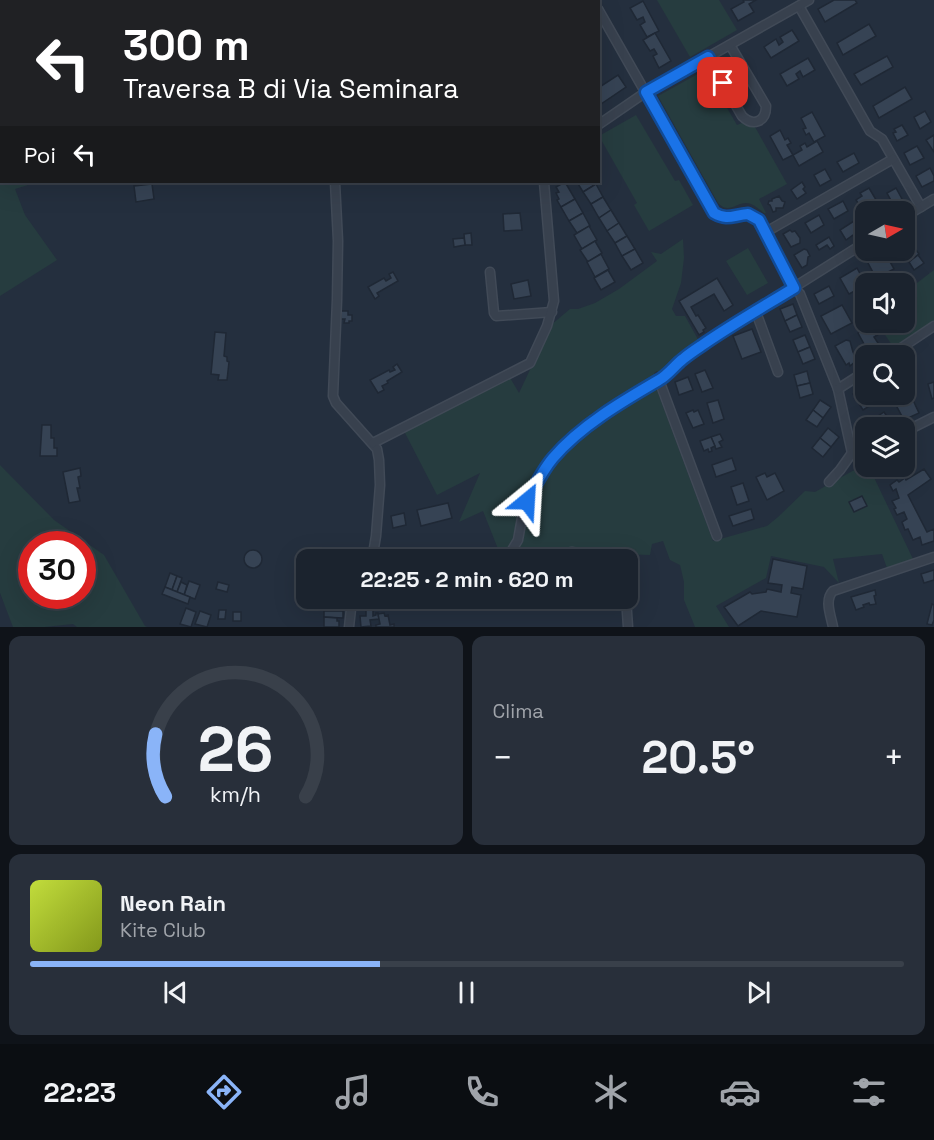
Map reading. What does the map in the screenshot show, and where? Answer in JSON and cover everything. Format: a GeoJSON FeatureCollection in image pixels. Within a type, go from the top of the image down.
{"type":"FeatureCollection","features":[{"type":"Feature","properties":{"kind":"street"},"geometry":{"type":"LineString","coordinates":[[600,124],[646,92],[809,0]]}},
{"type":"Feature","properties":{"kind":"street"},"geometry":{"type":"LineString","coordinates":[[799,6],[870,131],[882,139],[921,207]]}},
{"type":"Feature","properties":{"kind":"street"},"geometry":{"type":"LineString","coordinates":[[600,12],[714,213],[721,218],[748,214],[759,220],[766,232],[794,288],[800,294],[838,389],[852,453],[855,455]]}},
{"type":"Feature","properties":{"kind":"street"},"geometry":{"type":"LineString","coordinates":[[708,57],[742,116],[752,122],[761,119],[766,112],[766,106],[730,45]]}},
{"type":"Feature","properties":{"kind":"street"},"geometry":{"type":"LineString","coordinates":[[766,232],[893,159]]}},
{"type":"Feature","properties":{"kind":"street"},"geometry":{"type":"LineString","coordinates":[[335,183],[338,253],[333,396],[336,403],[377,449],[380,485],[374,549]]}},
{"type":"Feature","properties":{"kind":"street"},"geometry":{"type":"LineString","coordinates":[[373,443],[530,363],[547,326],[554,301],[544,183]]}},
{"type":"Feature","properties":{"kind":"street"},"geometry":{"type":"LineString","coordinates":[[915,211],[934,198]]}},
{"type":"Feature","properties":{"kind":"street"},"geometry":{"type":"LineString","coordinates":[[513,549],[518,540],[527,501],[542,472],[568,442],[628,398],[659,380],[704,344],[855,249]]}},
{"type":"Feature","properties":{"kind":"street"},"geometry":{"type":"LineString","coordinates":[[490,272],[496,316],[552,312]]}},
{"type":"Feature","properties":{"kind":"street"},"geometry":{"type":"LineString","coordinates":[[756,312],[778,372]]}},
{"type":"Feature","properties":{"kind":"street"},"geometry":{"type":"LineString","coordinates":[[906,345],[934,326]]}},
{"type":"Feature","properties":{"kind":"street"},"geometry":{"type":"LineString","coordinates":[[838,389],[855,378]]}},
{"type":"Feature","properties":{"kind":"street"},"geometry":{"type":"LineString","coordinates":[[659,380],[717,536]]}},
{"type":"Feature","properties":{"kind":"street"},"geometry":{"type":"LineString","coordinates":[[915,426],[934,417]]}},
{"type":"Feature","properties":{"kind":"street"},"geometry":{"type":"LineString","coordinates":[[829,482],[852,453]]}},
{"type":"Feature","properties":{"kind":"street"},"geometry":{"type":"LineString","coordinates":[[833,627],[828,604],[829,595],[833,591],[934,557]]}},
{"type":"Feature","properties":{"kind":"street"},"geometry":{"type":"LineString","coordinates":[[348,627],[351,609]]}},
{"type":"Feature","properties":{"kind":"street"},"geometry":{"type":"LineString","coordinates":[[627,609],[628,627]]}},
{"type":"Feature","properties":{"kind":"green space"},"geometry":{"type":"Polygon","coordinates":[[[657,0],[719,0],[737,30],[690,57],[657,0]]]}},
{"type":"Feature","properties":{"kind":"green space"},"geometry":{"type":"Polygon","coordinates":[[[705,70],[737,125],[742,123],[755,127],[787,184],[759,199],[766,213],[751,204],[726,208],[718,203],[658,96],[705,70]]]}},
{"type":"Feature","properties":{"kind":"green space"},"geometry":{"type":"Polygon","coordinates":[[[636,115],[675,181],[679,180],[693,205],[649,231],[634,205],[637,203],[600,135],[636,115]]]}},
{"type":"Feature","properties":{"kind":"green space"},"geometry":{"type":"Polygon","coordinates":[[[0,183],[35,183],[15,189],[25,215],[57,260],[0,296],[0,183]]]}},
{"type":"Feature","properties":{"kind":"green space"},"geometry":{"type":"Polygon","coordinates":[[[683,239],[684,258],[681,283],[672,309],[676,316],[685,316],[700,343],[675,360],[660,375],[657,371],[654,373],[656,377],[599,414],[594,412],[590,415],[590,421],[560,444],[539,471],[515,539],[508,549],[498,549],[483,511],[459,522],[480,473],[437,495],[404,431],[509,376],[519,393],[551,325],[570,309],[578,309],[595,303],[619,289],[657,261],[651,252],[661,254],[683,239]]]}},
{"type":"Feature","properties":{"kind":"green space"},"geometry":{"type":"Polygon","coordinates":[[[748,248],[768,283],[747,295],[726,261],[748,248]]]}},
{"type":"Feature","properties":{"kind":"green space"},"geometry":{"type":"Polygon","coordinates":[[[934,270],[934,322],[899,345],[892,345],[884,333],[915,333],[915,284],[934,270]]]}},
{"type":"Feature","properties":{"kind":"green space"},"geometry":{"type":"Polygon","coordinates":[[[655,385],[713,541],[767,526],[805,491],[815,492],[855,470],[855,477],[874,477],[913,559],[887,568],[882,554],[833,559],[839,583],[824,567],[771,556],[766,578],[716,606],[729,627],[695,627],[684,600],[684,582],[680,565],[670,560],[663,541],[652,544],[650,555],[638,555],[638,549],[518,549],[523,542],[526,511],[548,471],[567,449],[618,408],[655,385]]]}},
{"type":"Feature","properties":{"kind":"green space"},"geometry":{"type":"Polygon","coordinates":[[[0,465],[54,520],[70,531],[18,531],[18,609],[96,609],[96,549],[104,555],[147,627],[77,627],[73,624],[13,627],[0,593],[0,465]]]}},
{"type":"Feature","properties":{"kind":"building"},"geometry":{"type":"Polygon","coordinates":[[[743,0],[756,0],[749,4],[754,12],[738,21],[731,9],[744,2],[743,0]]]}},
{"type":"Feature","properties":{"kind":"building"},"geometry":{"type":"Polygon","coordinates":[[[834,0],[855,0],[857,3],[825,22],[818,9],[834,0]]]}},
{"type":"Feature","properties":{"kind":"building"},"geometry":{"type":"Polygon","coordinates":[[[643,1],[659,31],[647,37],[640,25],[645,22],[643,17],[637,20],[630,8],[643,1]]]}},
{"type":"Feature","properties":{"kind":"building"},"geometry":{"type":"Polygon","coordinates":[[[869,24],[876,36],[843,55],[837,43],[869,24]]]}},
{"type":"Feature","properties":{"kind":"building"},"geometry":{"type":"Polygon","coordinates":[[[792,30],[799,41],[771,58],[764,47],[776,39],[779,45],[783,42],[780,37],[792,30]]]}},
{"type":"Feature","properties":{"kind":"building"},"geometry":{"type":"Polygon","coordinates":[[[655,33],[671,61],[659,68],[653,56],[657,54],[654,49],[650,51],[643,40],[655,33]]]}},
{"type":"Feature","properties":{"kind":"building"},"geometry":{"type":"Polygon","coordinates":[[[887,56],[893,67],[861,85],[854,74],[887,56]]]}},
{"type":"Feature","properties":{"kind":"building"},"geometry":{"type":"Polygon","coordinates":[[[808,58],[815,70],[803,77],[800,71],[796,74],[799,79],[787,86],[780,74],[808,58]]]}},
{"type":"Feature","properties":{"kind":"building"},"geometry":{"type":"Polygon","coordinates":[[[618,75],[626,87],[600,105],[600,87],[618,75]]]}},
{"type":"Feature","properties":{"kind":"building"},"geometry":{"type":"Polygon","coordinates":[[[905,87],[912,99],[879,118],[873,106],[905,87]]]}},
{"type":"Feature","properties":{"kind":"building"},"geometry":{"type":"Polygon","coordinates":[[[925,111],[931,122],[920,129],[914,117],[925,111]]]}},
{"type":"Feature","properties":{"kind":"building"},"geometry":{"type":"Polygon","coordinates":[[[812,112],[825,136],[814,142],[809,133],[806,135],[803,129],[806,128],[801,118],[812,112]]]}},
{"type":"Feature","properties":{"kind":"building"},"geometry":{"type":"Polygon","coordinates":[[[902,125],[908,135],[897,141],[893,133],[896,132],[894,129],[902,125]]]}},
{"type":"Feature","properties":{"kind":"building"},"geometry":{"type":"Polygon","coordinates":[[[780,130],[785,140],[788,138],[791,143],[787,145],[793,155],[783,160],[770,136],[780,130]]]}},
{"type":"Feature","properties":{"kind":"building"},"geometry":{"type":"Polygon","coordinates":[[[934,135],[934,152],[926,140],[934,135]]]}},
{"type":"Feature","properties":{"kind":"building"},"geometry":{"type":"Polygon","coordinates":[[[817,141],[823,152],[799,166],[793,155],[802,150],[800,146],[805,143],[807,147],[817,141]]]}},
{"type":"Feature","properties":{"kind":"building"},"geometry":{"type":"Polygon","coordinates":[[[917,146],[924,158],[910,165],[904,153],[917,146]]]}},
{"type":"Feature","properties":{"kind":"building"},"geometry":{"type":"Polygon","coordinates":[[[854,153],[859,163],[843,172],[837,162],[854,153]]]}},
{"type":"Feature","properties":{"kind":"building"},"geometry":{"type":"Polygon","coordinates":[[[930,168],[934,181],[922,187],[916,176],[930,168]]]}},
{"type":"Feature","properties":{"kind":"building"},"geometry":{"type":"Polygon","coordinates":[[[825,169],[831,180],[820,186],[814,175],[825,169]]]}},
{"type":"Feature","properties":{"kind":"building"},"geometry":{"type":"Polygon","coordinates":[[[802,182],[806,193],[797,199],[791,190],[802,182]]]}},
{"type":"Feature","properties":{"kind":"building"},"geometry":{"type":"Polygon","coordinates":[[[566,183],[575,199],[561,207],[557,200],[559,199],[556,193],[559,192],[556,187],[566,183]]]}},
{"type":"Feature","properties":{"kind":"building"},"geometry":{"type":"Polygon","coordinates":[[[578,183],[596,184],[583,192],[578,183]]]}},
{"type":"Feature","properties":{"kind":"building"},"geometry":{"type":"Polygon","coordinates":[[[152,184],[154,199],[136,202],[134,186],[152,184]]]}},
{"type":"Feature","properties":{"kind":"building"},"geometry":{"type":"Polygon","coordinates":[[[596,184],[603,197],[591,204],[583,192],[596,184]]]}},
{"type":"Feature","properties":{"kind":"building"},"geometry":{"type":"Polygon","coordinates":[[[869,188],[877,201],[857,201],[862,196],[860,193],[869,188]]]}},
{"type":"Feature","properties":{"kind":"building"},"geometry":{"type":"Polygon","coordinates":[[[896,188],[902,199],[891,201],[887,193],[896,188]]]}},
{"type":"Feature","properties":{"kind":"building"},"geometry":{"type":"Polygon","coordinates":[[[779,196],[785,202],[783,208],[776,208],[773,212],[768,204],[769,201],[779,196]]]}},
{"type":"Feature","properties":{"kind":"building"},"geometry":{"type":"Polygon","coordinates":[[[603,197],[611,210],[599,218],[591,204],[603,197]]]}},
{"type":"Feature","properties":{"kind":"building"},"geometry":{"type":"Polygon","coordinates":[[[575,199],[583,213],[569,221],[561,207],[575,199]]]}},
{"type":"Feature","properties":{"kind":"building"},"geometry":{"type":"Polygon","coordinates":[[[843,201],[848,211],[834,219],[828,209],[843,201]]]}},
{"type":"Feature","properties":{"kind":"building"},"geometry":{"type":"Polygon","coordinates":[[[611,210],[619,223],[607,231],[599,218],[611,210]]]}},
{"type":"Feature","properties":{"kind":"building"},"geometry":{"type":"Polygon","coordinates":[[[520,213],[522,230],[504,231],[503,214],[520,213]]]}},
{"type":"Feature","properties":{"kind":"building"},"geometry":{"type":"Polygon","coordinates":[[[583,213],[590,226],[577,233],[569,221],[583,213]]]}},
{"type":"Feature","properties":{"kind":"building"},"geometry":{"type":"Polygon","coordinates":[[[819,215],[824,225],[811,233],[805,223],[819,215]]]}},
{"type":"Feature","properties":{"kind":"building"},"geometry":{"type":"Polygon","coordinates":[[[855,222],[855,234],[846,240],[840,230],[855,222]]]}},
{"type":"Feature","properties":{"kind":"building"},"geometry":{"type":"Polygon","coordinates":[[[619,223],[627,236],[615,243],[607,231],[619,223]]]}},
{"type":"Feature","properties":{"kind":"building"},"geometry":{"type":"Polygon","coordinates":[[[589,226],[597,240],[582,249],[574,235],[589,226]]]}},
{"type":"Feature","properties":{"kind":"building"},"geometry":{"type":"Polygon","coordinates":[[[790,230],[795,231],[800,238],[800,243],[791,247],[783,234],[790,230]]]}},
{"type":"Feature","properties":{"kind":"building"},"geometry":{"type":"Polygon","coordinates":[[[471,233],[472,245],[465,245],[464,234],[471,233]]]}},
{"type":"Feature","properties":{"kind":"building"},"geometry":{"type":"Polygon","coordinates":[[[627,236],[635,249],[622,256],[615,243],[627,236]]]}},
{"type":"Feature","properties":{"kind":"building"},"geometry":{"type":"Polygon","coordinates":[[[829,237],[834,246],[830,249],[827,245],[819,250],[816,245],[829,237]]]}},
{"type":"Feature","properties":{"kind":"building"},"geometry":{"type":"Polygon","coordinates":[[[464,238],[465,245],[454,247],[453,239],[464,238]]]}},
{"type":"Feature","properties":{"kind":"building"},"geometry":{"type":"Polygon","coordinates":[[[595,241],[602,253],[588,262],[580,250],[595,241]]]}},
{"type":"Feature","properties":{"kind":"building"},"geometry":{"type":"Polygon","coordinates":[[[635,249],[643,263],[631,270],[622,256],[635,249]]]}},
{"type":"Feature","properties":{"kind":"building"},"geometry":{"type":"Polygon","coordinates":[[[804,249],[810,256],[807,265],[802,268],[794,255],[804,249]]]}},
{"type":"Feature","properties":{"kind":"building"},"geometry":{"type":"Polygon","coordinates":[[[601,254],[609,269],[595,277],[587,262],[601,254]]]}},
{"type":"Feature","properties":{"kind":"building"},"geometry":{"type":"Polygon","coordinates":[[[918,255],[924,263],[914,270],[909,262],[915,261],[918,255]]]}},
{"type":"Feature","properties":{"kind":"building"},"geometry":{"type":"Polygon","coordinates":[[[867,261],[890,261],[894,269],[886,273],[873,273],[867,261]]]}},
{"type":"Feature","properties":{"kind":"building"},"geometry":{"type":"Polygon","coordinates":[[[857,268],[860,273],[855,273],[855,291],[849,294],[840,278],[857,268]]]}},
{"type":"Feature","properties":{"kind":"building"},"geometry":{"type":"Polygon","coordinates":[[[608,270],[615,282],[601,290],[594,278],[608,270]]]}},
{"type":"Feature","properties":{"kind":"building"},"geometry":{"type":"Polygon","coordinates":[[[393,272],[398,281],[377,293],[379,296],[375,299],[368,287],[384,278],[386,281],[391,278],[389,274],[393,272]]]}},
{"type":"Feature","properties":{"kind":"building"},"geometry":{"type":"Polygon","coordinates":[[[717,278],[733,305],[724,311],[714,294],[691,307],[706,328],[699,335],[679,301],[717,278]]]}},
{"type":"Feature","properties":{"kind":"building"},"geometry":{"type":"Polygon","coordinates":[[[528,280],[531,296],[514,299],[511,284],[528,280]]]}},
{"type":"Feature","properties":{"kind":"building"},"geometry":{"type":"Polygon","coordinates":[[[829,286],[834,296],[819,304],[814,294],[829,286]]]}},
{"type":"Feature","properties":{"kind":"building"},"geometry":{"type":"Polygon","coordinates":[[[793,304],[797,315],[785,321],[780,309],[793,304]]]}},
{"type":"Feature","properties":{"kind":"building"},"geometry":{"type":"Polygon","coordinates":[[[842,305],[852,323],[831,334],[821,316],[842,305]]]}},
{"type":"Feature","properties":{"kind":"building"},"geometry":{"type":"Polygon","coordinates":[[[341,311],[348,311],[348,315],[352,315],[352,321],[344,323],[345,319],[341,319],[341,311]]]}},
{"type":"Feature","properties":{"kind":"building"},"geometry":{"type":"Polygon","coordinates":[[[797,315],[802,327],[790,332],[785,321],[797,315]]]}},
{"type":"Feature","properties":{"kind":"building"},"geometry":{"type":"Polygon","coordinates":[[[752,329],[761,352],[742,359],[733,336],[752,329]]]}},
{"type":"Feature","properties":{"kind":"building"},"geometry":{"type":"Polygon","coordinates":[[[215,332],[226,333],[224,356],[229,362],[227,380],[218,380],[219,375],[211,374],[215,332]]]}},
{"type":"Feature","properties":{"kind":"building"},"geometry":{"type":"Polygon","coordinates":[[[858,333],[878,333],[874,337],[879,345],[865,345],[858,333]]]}},
{"type":"Feature","properties":{"kind":"building"},"geometry":{"type":"Polygon","coordinates":[[[805,335],[810,347],[798,352],[793,340],[805,335]]]}},
{"type":"Feature","properties":{"kind":"building"},"geometry":{"type":"Polygon","coordinates":[[[846,340],[850,341],[855,362],[850,366],[849,363],[846,365],[835,346],[846,340]]]}},
{"type":"Feature","properties":{"kind":"building"},"geometry":{"type":"Polygon","coordinates":[[[810,347],[815,359],[803,364],[798,352],[810,347]]]}},
{"type":"Feature","properties":{"kind":"building"},"geometry":{"type":"Polygon","coordinates":[[[397,364],[402,372],[387,381],[388,383],[382,386],[384,390],[378,393],[370,380],[389,370],[390,372],[395,370],[393,367],[397,364]]]}},
{"type":"Feature","properties":{"kind":"building"},"geometry":{"type":"Polygon","coordinates":[[[705,370],[713,388],[702,392],[695,374],[705,370]]]}},
{"type":"Feature","properties":{"kind":"building"},"geometry":{"type":"Polygon","coordinates":[[[807,371],[810,383],[797,386],[794,375],[807,371]]]}},
{"type":"Feature","properties":{"kind":"building"},"geometry":{"type":"Polygon","coordinates":[[[688,377],[693,390],[679,395],[675,382],[688,377]]]}},
{"type":"Feature","properties":{"kind":"building"},"geometry":{"type":"Polygon","coordinates":[[[934,382],[934,398],[932,399],[928,384],[934,382]]]}},
{"type":"Feature","properties":{"kind":"building"},"geometry":{"type":"Polygon","coordinates":[[[810,383],[813,394],[800,398],[797,386],[810,383]]]}},
{"type":"Feature","properties":{"kind":"building"},"geometry":{"type":"Polygon","coordinates":[[[718,400],[724,419],[713,423],[707,403],[718,400]]]}},
{"type":"Feature","properties":{"kind":"building"},"geometry":{"type":"Polygon","coordinates":[[[820,400],[831,407],[823,418],[813,410],[820,400]]]}},
{"type":"Feature","properties":{"kind":"building"},"geometry":{"type":"Polygon","coordinates":[[[915,404],[919,413],[910,417],[902,417],[896,405],[915,404]]]}},
{"type":"Feature","properties":{"kind":"building"},"geometry":{"type":"Polygon","coordinates":[[[860,405],[871,405],[863,410],[860,405]]]}},
{"type":"Feature","properties":{"kind":"building"},"geometry":{"type":"Polygon","coordinates":[[[693,410],[694,412],[698,410],[704,424],[693,428],[686,413],[693,410]]]}},
{"type":"Feature","properties":{"kind":"building"},"geometry":{"type":"Polygon","coordinates":[[[813,410],[823,418],[817,427],[806,420],[813,410]]]}},
{"type":"Feature","properties":{"kind":"building"},"geometry":{"type":"Polygon","coordinates":[[[884,412],[887,417],[877,417],[884,412]]]}},
{"type":"Feature","properties":{"kind":"building"},"geometry":{"type":"Polygon","coordinates":[[[42,425],[51,425],[51,438],[54,438],[57,456],[40,456],[42,425]]]}},
{"type":"Feature","properties":{"kind":"building"},"geometry":{"type":"Polygon","coordinates":[[[828,428],[839,437],[831,447],[820,438],[828,428]]]}},
{"type":"Feature","properties":{"kind":"building"},"geometry":{"type":"Polygon","coordinates":[[[720,434],[723,440],[719,442],[722,447],[716,449],[711,437],[720,434]]]}},
{"type":"Feature","properties":{"kind":"building"},"geometry":{"type":"Polygon","coordinates":[[[711,437],[715,446],[711,448],[712,451],[709,452],[708,449],[704,451],[700,441],[711,437]]]}},
{"type":"Feature","properties":{"kind":"building"},"geometry":{"type":"Polygon","coordinates":[[[820,438],[831,447],[823,457],[812,448],[820,438]]]}},
{"type":"Feature","properties":{"kind":"building"},"geometry":{"type":"Polygon","coordinates":[[[732,458],[736,470],[716,477],[712,465],[732,458]]]}},
{"type":"Feature","properties":{"kind":"building"},"geometry":{"type":"Polygon","coordinates":[[[80,468],[81,476],[78,477],[80,488],[77,488],[80,501],[69,503],[63,472],[80,468]]]}},
{"type":"Feature","properties":{"kind":"building"},"geometry":{"type":"Polygon","coordinates":[[[924,469],[931,479],[908,495],[927,532],[934,529],[934,541],[922,545],[920,537],[913,540],[908,529],[905,530],[902,522],[907,519],[904,512],[897,515],[892,501],[899,498],[896,489],[893,491],[890,485],[897,480],[899,482],[905,478],[906,480],[915,477],[915,474],[924,469]]]}},
{"type":"Feature","properties":{"kind":"building"},"geometry":{"type":"Polygon","coordinates":[[[765,473],[767,477],[775,473],[784,491],[767,500],[756,477],[765,473]]]}},
{"type":"Feature","properties":{"kind":"building"},"geometry":{"type":"Polygon","coordinates":[[[743,483],[749,501],[737,505],[731,487],[743,483]]]}},
{"type":"Feature","properties":{"kind":"building"},"geometry":{"type":"Polygon","coordinates":[[[862,496],[867,506],[854,512],[849,502],[862,496]]]}},
{"type":"Feature","properties":{"kind":"building"},"geometry":{"type":"Polygon","coordinates":[[[448,503],[452,518],[421,526],[417,510],[448,503]]]}},
{"type":"Feature","properties":{"kind":"building"},"geometry":{"type":"Polygon","coordinates":[[[751,509],[754,519],[733,526],[729,516],[751,509]]]}},
{"type":"Feature","properties":{"kind":"building"},"geometry":{"type":"Polygon","coordinates":[[[404,513],[406,525],[393,528],[391,516],[404,513]]]}},
{"type":"Feature","properties":{"kind":"building"},"geometry":{"type":"Polygon","coordinates":[[[253,550],[259,553],[262,559],[259,565],[253,568],[247,565],[244,559],[247,553],[253,550]]]}},
{"type":"Feature","properties":{"kind":"building"},"geometry":{"type":"Polygon","coordinates":[[[773,559],[807,566],[803,589],[792,587],[791,593],[801,595],[797,617],[761,611],[738,626],[724,607],[750,592],[752,594],[766,592],[767,589],[781,592],[782,585],[768,583],[773,559]]]}},
{"type":"Feature","properties":{"kind":"building"},"geometry":{"type":"Polygon","coordinates":[[[934,570],[934,580],[924,583],[921,574],[934,570]]]}},
{"type":"Feature","properties":{"kind":"building"},"geometry":{"type":"Polygon","coordinates":[[[170,573],[177,576],[172,590],[165,587],[170,573]]]}},
{"type":"Feature","properties":{"kind":"building"},"geometry":{"type":"Polygon","coordinates":[[[177,576],[182,578],[177,592],[172,590],[177,576]]]}},
{"type":"Feature","properties":{"kind":"building"},"geometry":{"type":"Polygon","coordinates":[[[189,581],[200,585],[195,599],[184,595],[189,581]]]}},
{"type":"Feature","properties":{"kind":"building"},"geometry":{"type":"Polygon","coordinates":[[[181,582],[187,585],[184,595],[177,592],[181,582]]]}},
{"type":"Feature","properties":{"kind":"building"},"geometry":{"type":"Polygon","coordinates":[[[218,582],[229,585],[227,592],[216,589],[218,582]]]}},
{"type":"Feature","properties":{"kind":"building"},"geometry":{"type":"Polygon","coordinates":[[[165,587],[190,597],[188,604],[162,594],[165,587]]]}},
{"type":"Feature","properties":{"kind":"building"},"geometry":{"type":"Polygon","coordinates":[[[875,590],[876,604],[870,605],[869,603],[856,610],[851,597],[875,590]]]}},
{"type":"Feature","properties":{"kind":"building"},"geometry":{"type":"Polygon","coordinates":[[[932,604],[934,605],[934,620],[932,625],[927,624],[932,604]]]}},
{"type":"Feature","properties":{"kind":"building"},"geometry":{"type":"Polygon","coordinates":[[[186,608],[196,612],[191,627],[180,624],[186,608]]]}},
{"type":"Feature","properties":{"kind":"building"},"geometry":{"type":"Polygon","coordinates":[[[366,609],[373,609],[373,616],[378,613],[379,619],[370,620],[371,626],[361,627],[360,616],[366,616],[366,609]]]}},
{"type":"Feature","properties":{"kind":"building"},"geometry":{"type":"Polygon","coordinates":[[[219,610],[226,610],[225,619],[218,619],[219,610]]]}},
{"type":"Feature","properties":{"kind":"building"},"geometry":{"type":"Polygon","coordinates":[[[200,611],[211,615],[207,627],[195,624],[200,611]]]}},
{"type":"Feature","properties":{"kind":"building"},"geometry":{"type":"Polygon","coordinates":[[[324,611],[343,611],[343,618],[324,617],[324,611]]]}},
{"type":"Feature","properties":{"kind":"building"},"geometry":{"type":"Polygon","coordinates":[[[233,612],[241,612],[241,621],[233,621],[233,612]]]}},
{"type":"Feature","properties":{"kind":"building"},"geometry":{"type":"Polygon","coordinates":[[[384,613],[385,616],[388,615],[390,625],[394,624],[394,627],[376,627],[380,624],[378,614],[384,613]]]}},
{"type":"Feature","properties":{"kind":"building"},"geometry":{"type":"Polygon","coordinates":[[[324,617],[337,618],[339,627],[324,627],[324,617]]]}},
{"type":"Feature","properties":{"kind":"route"},"geometry":{"type":"LineString","coordinates":[[527,501],[542,472],[568,442],[628,398],[659,380],[704,344],[794,288],[759,220],[748,214],[721,218],[714,213],[646,92],[708,57],[723,83]]}}]}
